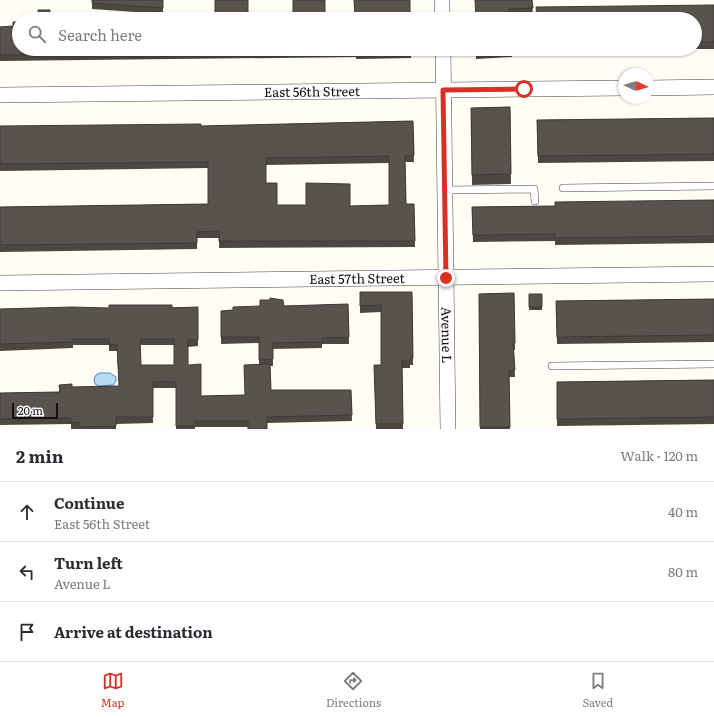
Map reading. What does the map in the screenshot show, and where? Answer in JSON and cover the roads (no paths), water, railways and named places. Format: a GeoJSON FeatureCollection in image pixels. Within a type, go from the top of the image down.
{"type":"FeatureCollection","features":[{"type":"Feature","properties":{"kind":"street"},"geometry":{"type":"LineString","coordinates":[[442,0],[442,12]]}},
{"type":"Feature","properties":{"kind":"street","name":"Avenue L"},"geometry":{"type":"LineString","coordinates":[[443,56],[448,429]]}},
{"type":"Feature","properties":{"kind":"street"},"geometry":{"type":"LineString","coordinates":[[654,88],[714,87]]}},
{"type":"Feature","properties":{"kind":"street","name":"East 56th Street"},"geometry":{"type":"LineString","coordinates":[[0,95],[618,88]]}},
{"type":"Feature","properties":{"kind":"street","name":"East 57th Street"},"geometry":{"type":"LineString","coordinates":[[0,283],[714,274]]}},
{"type":"Feature","properties":{"kind":"lane"},"geometry":{"type":"LineString","coordinates":[[563,188],[714,186]]}},
{"type":"Feature","properties":{"kind":"lane"},"geometry":{"type":"LineString","coordinates":[[444,190],[534,189],[535,201]]}},
{"type":"Feature","properties":{"kind":"lane"},"geometry":{"type":"LineString","coordinates":[[552,366],[714,364]]}},
{"type":"Feature","properties":{"kind":"water"},"geometry":{"type":"Polygon","coordinates":[[[100,373],[110,373],[116,377],[116,381],[113,385],[99,386],[95,384],[94,379],[96,375],[100,373]]]}}]}
